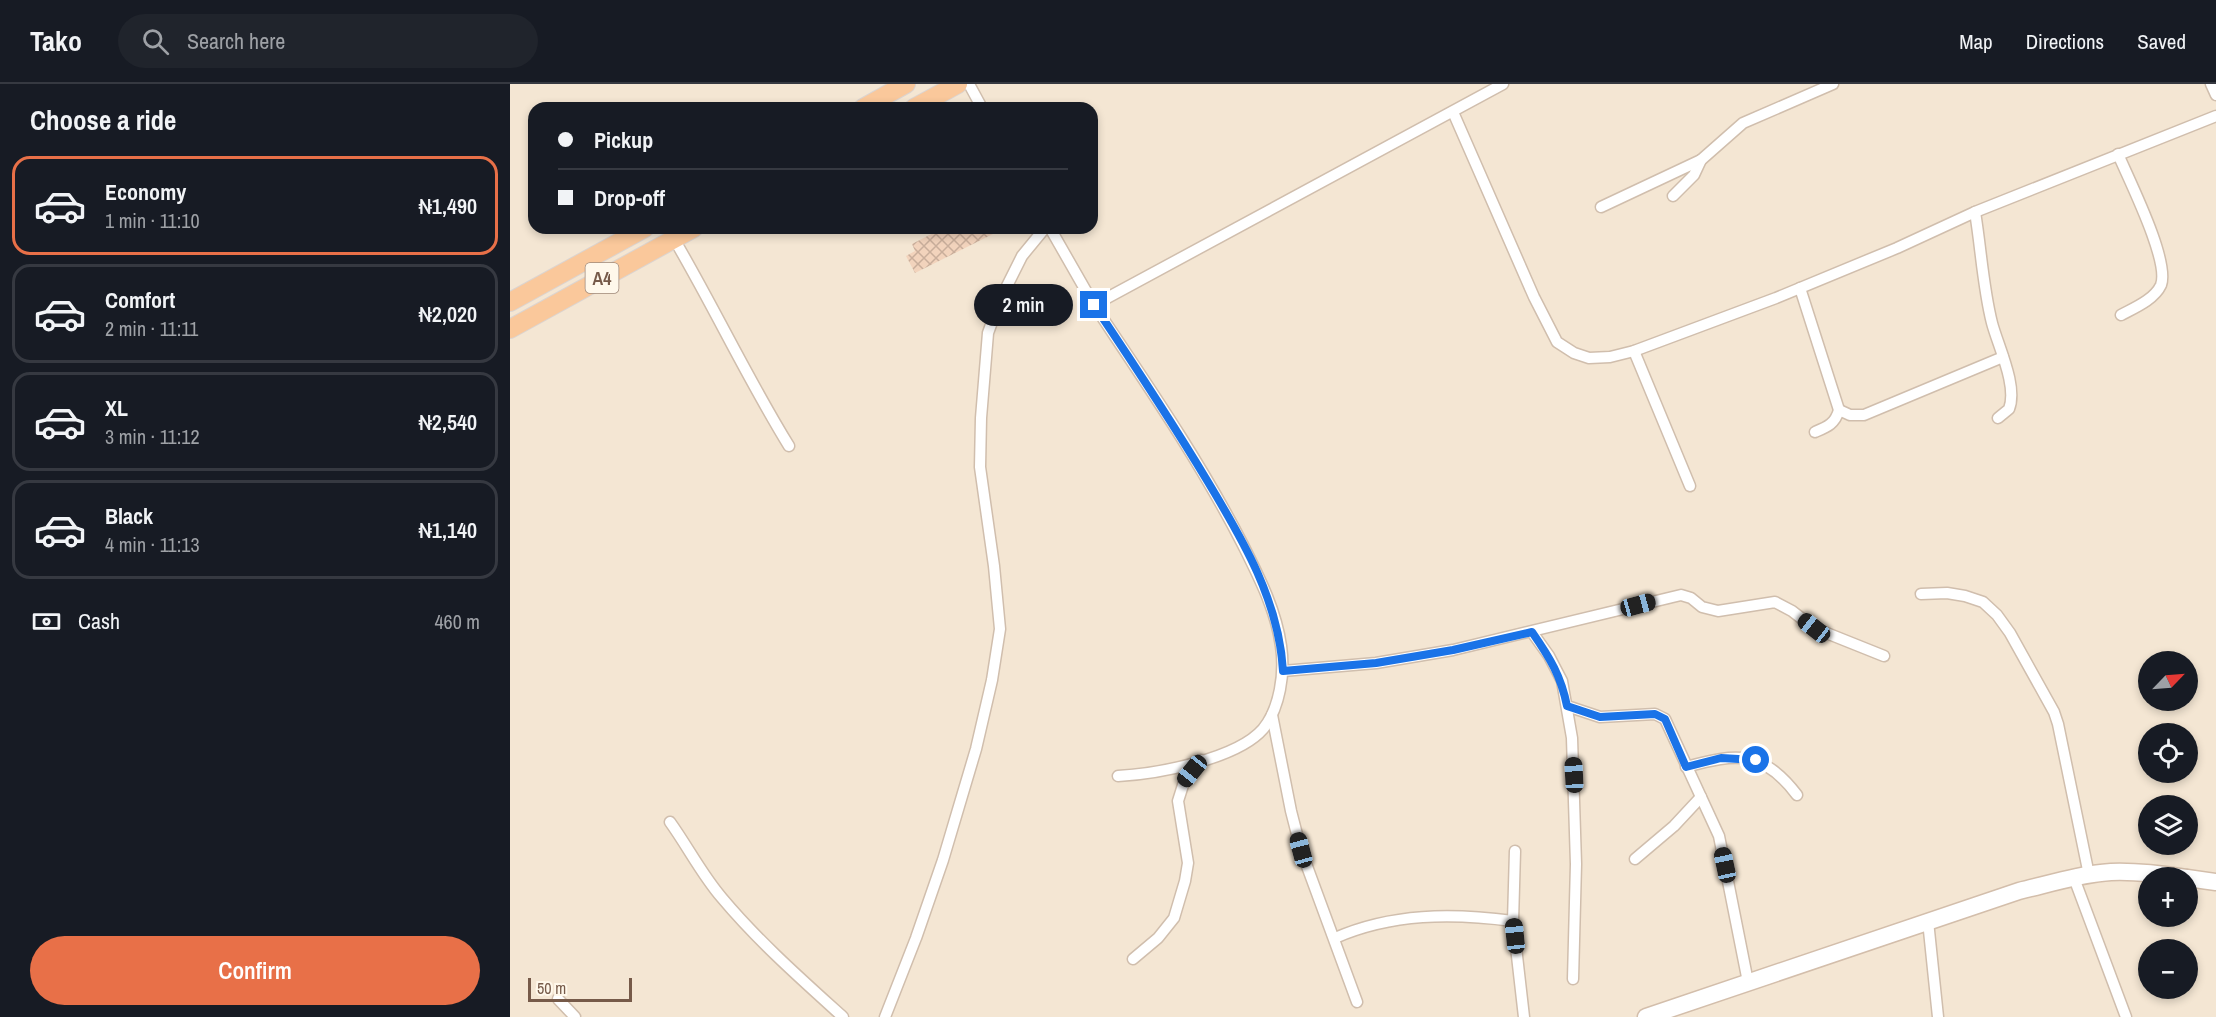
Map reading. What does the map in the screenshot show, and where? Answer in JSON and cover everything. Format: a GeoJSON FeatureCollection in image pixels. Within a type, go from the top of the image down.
{"type":"FeatureCollection","features":[{"type":"Feature","properties":{"kind":"highway"},"geometry":{"type":"LineString","coordinates":[[874,102],[906,84]]}},
{"type":"Feature","properties":{"kind":"highway"},"geometry":{"type":"LineString","coordinates":[[925,102],[958,84]]}},
{"type":"Feature","properties":{"kind":"highway","name":"A4"},"geometry":{"type":"LineString","coordinates":[[510,302],[634,234]]}},
{"type":"Feature","properties":{"kind":"highway","name":"A4"},"geometry":{"type":"LineString","coordinates":[[510,329],[683,234]]}},
{"type":"Feature","properties":{"kind":"main road"},"geometry":{"type":"LineString","coordinates":[[1646,1017],[1680,1011],[1748,982],[2019,891],[2081,876],[2109,872],[2138,872]]}},
{"type":"Feature","properties":{"kind":"main road"},"geometry":{"type":"LineString","coordinates":[[2198,880],[2216,882]]}},
{"type":"Feature","properties":{"kind":"street"},"geometry":{"type":"LineString","coordinates":[[969,84],[979,102]]}},
{"type":"Feature","properties":{"kind":"street"},"geometry":{"type":"LineString","coordinates":[[1094,305],[1503,84]]}},
{"type":"Feature","properties":{"kind":"street"},"geometry":{"type":"LineString","coordinates":[[1601,207],[1701,160],[1743,123],[1833,84]]}},
{"type":"Feature","properties":{"kind":"street"},"geometry":{"type":"LineString","coordinates":[[2211,84],[2216,95]]}},
{"type":"Feature","properties":{"kind":"street"},"geometry":{"type":"LineString","coordinates":[[1453,112],[1534,297],[1557,342],[1589,358],[1610,357],[1634,351],[1800,288],[1897,248],[1975,212],[2216,116]]}},
{"type":"Feature","properties":{"kind":"street"},"geometry":{"type":"LineString","coordinates":[[2118,154],[2151,232],[2162,271],[2162,283],[2157,292],[2121,315]]}},
{"type":"Feature","properties":{"kind":"street"},"geometry":{"type":"LineString","coordinates":[[1673,196],[1694,174],[1701,160]]}},
{"type":"Feature","properties":{"kind":"street"},"geometry":{"type":"LineString","coordinates":[[1975,212],[1992,322],[2011,392],[2009,409],[1998,418]]}},
{"type":"Feature","properties":{"kind":"street"},"geometry":{"type":"LineString","coordinates":[[885,1017],[943,860],[976,749],[992,680],[1000,629],[980,467],[981,418],[988,333],[1000,300],[1022,256],[1040,234]]}},
{"type":"Feature","properties":{"kind":"street"},"geometry":{"type":"LineString","coordinates":[[1053,234],[1094,305],[1176,429],[1228,515],[1264,587],[1281,646],[1283,671],[1272,715],[1258,733],[1238,748],[1143,774],[1118,776]]}},
{"type":"Feature","properties":{"kind":"street"},"geometry":{"type":"LineString","coordinates":[[674,239],[703,287],[763,404],[789,446]]}},
{"type":"Feature","properties":{"kind":"street"},"geometry":{"type":"LineString","coordinates":[[1800,288],[1839,410],[1831,425],[1815,432]]}},
{"type":"Feature","properties":{"kind":"street"},"geometry":{"type":"LineString","coordinates":[[1634,351],[1690,486]]}},
{"type":"Feature","properties":{"kind":"street"},"geometry":{"type":"LineString","coordinates":[[1839,410],[1850,415],[1864,415],[2003,357]]}},
{"type":"Feature","properties":{"kind":"street"},"geometry":{"type":"LineString","coordinates":[[1921,594],[1956,595],[1983,602],[1997,615],[2010,633],[2054,712],[2058,724],[2081,876],[2126,1017]]}},
{"type":"Feature","properties":{"kind":"street"},"geometry":{"type":"LineString","coordinates":[[1283,671],[1376,663],[1453,650],[1681,595],[1691,598],[1702,607],[1718,611],[1775,602],[1792,611],[1814,628],[1884,656]]}},
{"type":"Feature","properties":{"kind":"street"},"geometry":{"type":"LineString","coordinates":[[1532,632],[1549,656],[1562,681],[1572,738],[1576,864],[1574,979]]}},
{"type":"Feature","properties":{"kind":"street"},"geometry":{"type":"LineString","coordinates":[[1567,706],[1600,717],[1655,714],[1665,719],[1719,836],[1748,982]]}},
{"type":"Feature","properties":{"kind":"street"},"geometry":{"type":"LineString","coordinates":[[1272,715],[1301,850],[1357,1002]]}},
{"type":"Feature","properties":{"kind":"street"},"geometry":{"type":"LineString","coordinates":[[1686,767],[1721,758],[1756,760],[1774,769],[1797,795]]}},
{"type":"Feature","properties":{"kind":"street"},"geometry":{"type":"LineString","coordinates":[[1133,959],[1158,938],[1174,918],[1188,863],[1178,801],[1184,782],[1202,759]]}},
{"type":"Feature","properties":{"kind":"street"},"geometry":{"type":"LineString","coordinates":[[1635,859],[1674,826],[1701,797]]}},
{"type":"Feature","properties":{"kind":"street"},"geometry":{"type":"LineString","coordinates":[[670,822],[722,899],[782,962],[843,1017]]}},
{"type":"Feature","properties":{"kind":"street"},"geometry":{"type":"LineString","coordinates":[[1515,851],[1513,921],[1524,1017]]}},
{"type":"Feature","properties":{"kind":"street"},"geometry":{"type":"LineString","coordinates":[[1335,938],[1354,929],[1408,917],[1475,916],[1513,921]]}},
{"type":"Feature","properties":{"kind":"street"},"geometry":{"type":"LineString","coordinates":[[1928,921],[1938,1017]]}},
{"type":"Feature","properties":{"kind":"street"},"geometry":{"type":"LineString","coordinates":[[558,999],[575,1017]]}},
{"type":"Feature","properties":{"kind":"shaded area"},"geometry":{"type":"Polygon","coordinates":[[[510,84],[2216,84],[2216,1017],[510,1017],[510,84]]]}},
{"type":"Feature","properties":{"kind":"building"},"geometry":{"type":"Polygon","coordinates":[[[931,234],[993,234],[915,273],[906,256],[915,251],[912,244],[931,234]]]}},
{"type":"Feature","properties":{"kind":"route"},"geometry":{"type":"LineString","coordinates":[[1094,305],[1176,429],[1228,515],[1264,587],[1281,646],[1283,671],[1376,663],[1453,650],[1532,632],[1549,656],[1562,681],[1567,706],[1600,717],[1655,714],[1665,719],[1686,767],[1721,758],[1756,760]]}}]}
